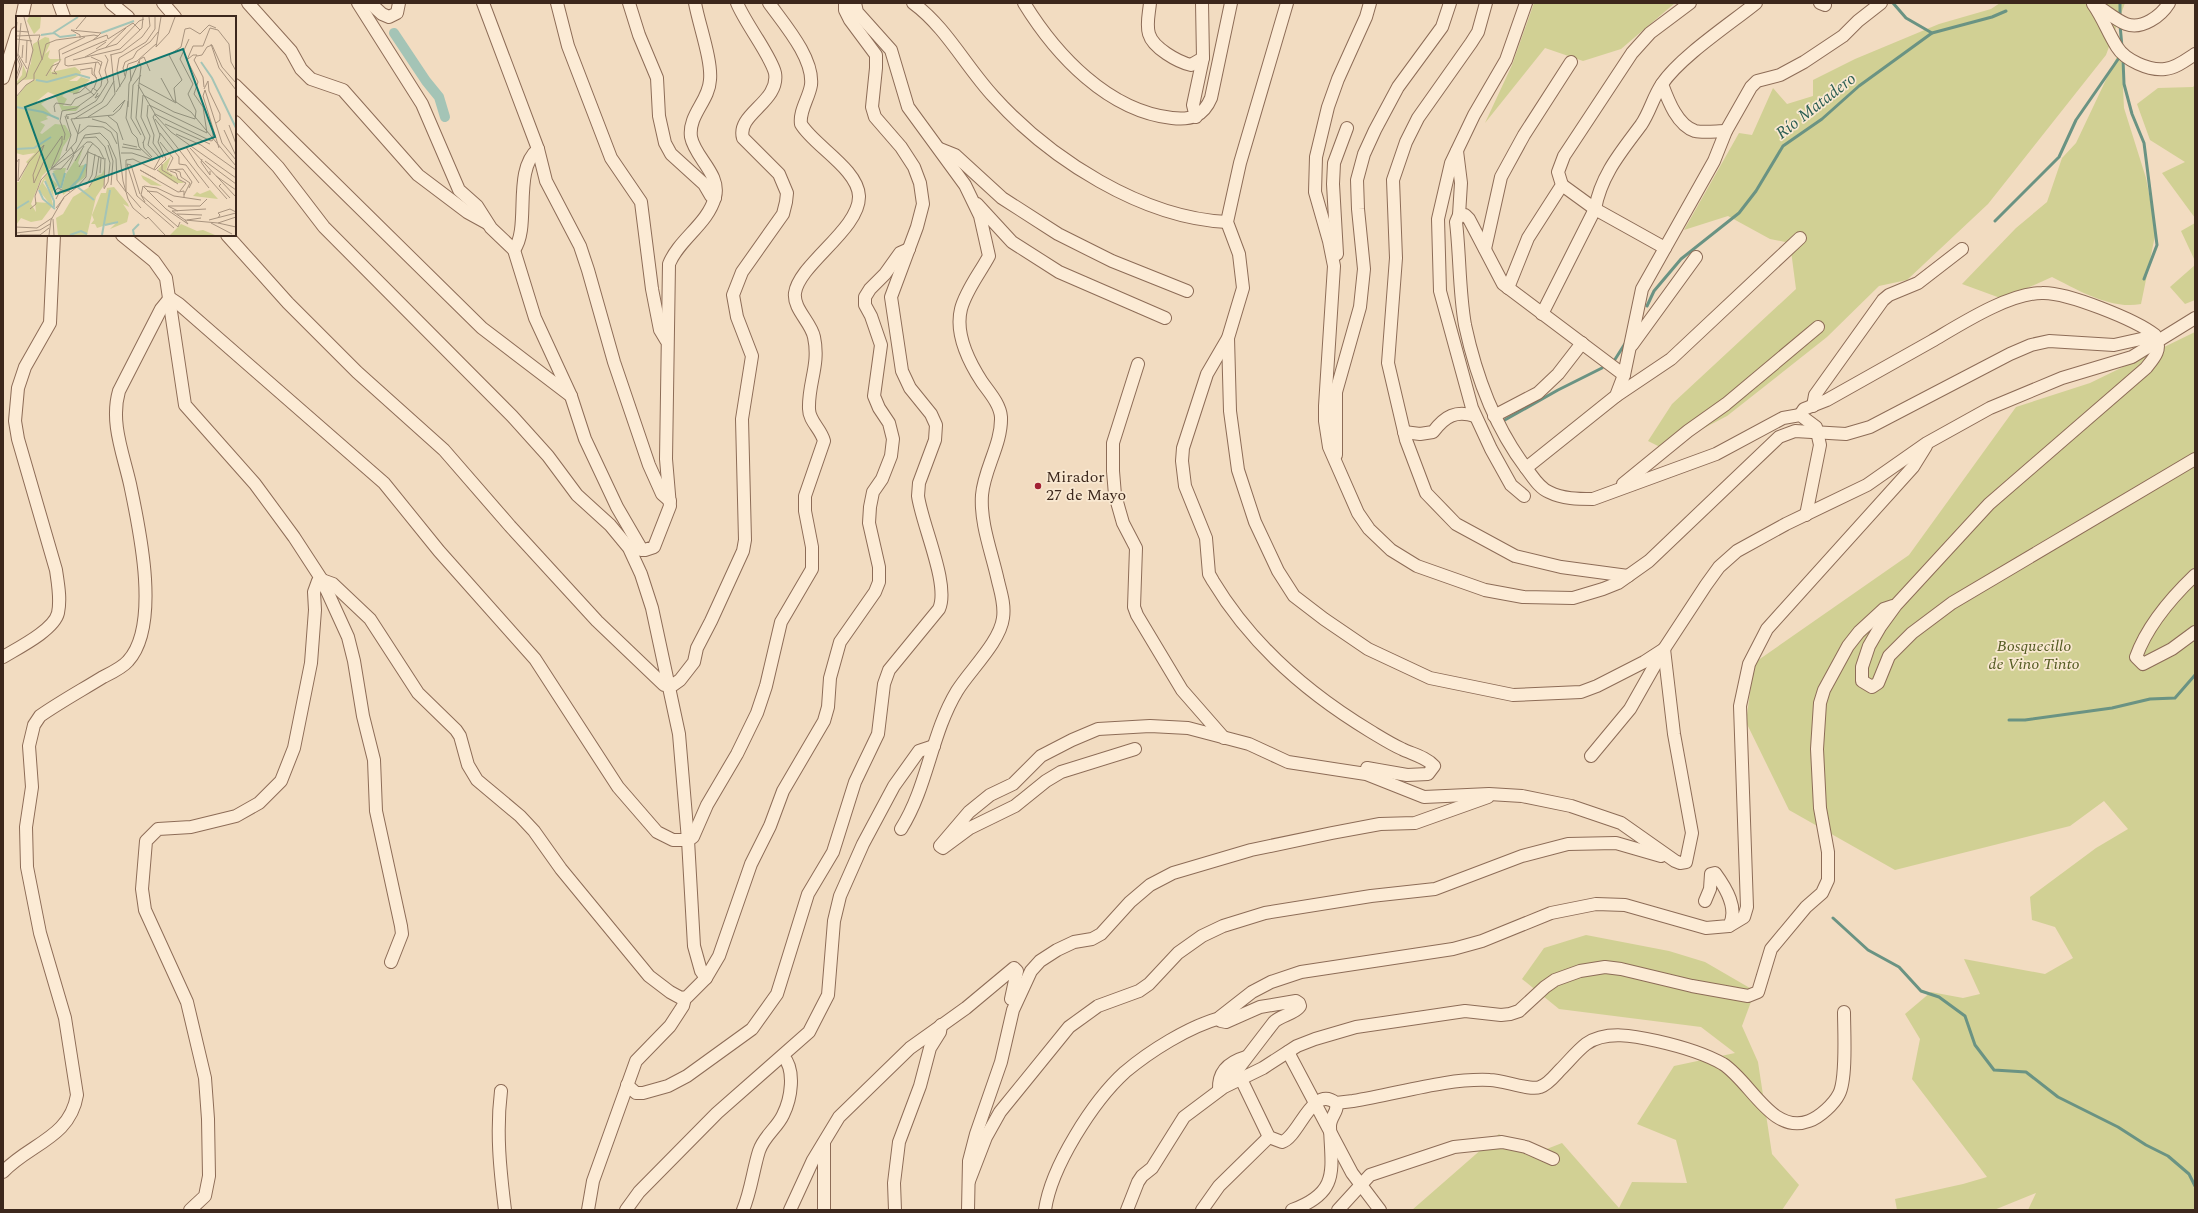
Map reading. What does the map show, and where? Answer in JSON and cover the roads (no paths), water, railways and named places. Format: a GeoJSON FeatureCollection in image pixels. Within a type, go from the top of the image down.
{"type":"FeatureCollection","features":[{"type":"Feature","properties":{"kind":"street"},"geometry":{"type":"LineString","coordinates":[[22,16],[25,3]]}},
{"type":"Feature","properties":{"kind":"street"},"geometry":{"type":"LineString","coordinates":[[58,3],[64,16]]}},
{"type":"Feature","properties":{"kind":"street"},"geometry":{"type":"LineString","coordinates":[[111,3],[127,16]]}},
{"type":"Feature","properties":{"kind":"street"},"geometry":{"type":"LineString","coordinates":[[163,3],[174,16]]}},
{"type":"Feature","properties":{"kind":"street"},"geometry":{"type":"LineString","coordinates":[[248,3],[291,51],[301,69],[311,79],[343,90],[418,175],[467,212],[487,223]]}},
{"type":"Feature","properties":{"kind":"street"},"geometry":{"type":"LineString","coordinates":[[358,3],[422,104],[459,190],[477,206],[487,223],[514,250],[535,318],[571,396],[585,438],[617,506],[642,550]]}},
{"type":"Feature","properties":{"kind":"street"},"geometry":{"type":"LineString","coordinates":[[370,3],[382,14],[389,17],[396,14],[399,3]]}},
{"type":"Feature","properties":{"kind":"street"},"geometry":{"type":"LineString","coordinates":[[483,3],[538,149],[546,181],[580,246],[614,362],[648,465],[662,494],[670,501]]}},
{"type":"Feature","properties":{"kind":"street"},"geometry":{"type":"LineString","coordinates":[[557,3],[568,46],[611,158],[640,202],[652,290],[660,330],[667,340]]}},
{"type":"Feature","properties":{"kind":"street"},"geometry":{"type":"LineString","coordinates":[[629,3],[641,41],[657,78],[659,116],[665,143],[671,154],[704,184],[711,196],[715,198]]}},
{"type":"Feature","properties":{"kind":"street"},"geometry":{"type":"LineString","coordinates":[[629,548],[649,550],[657,541],[669,512],[670,501],[666,459],[669,264],[678,248],[705,217],[715,198],[715,183],[696,150],[691,133],[694,115],[706,93],[710,80],[695,3]]}},
{"type":"Feature","properties":{"kind":"street"},"geometry":{"type":"LineString","coordinates":[[669,686],[680,680],[694,662],[697,648],[743,551],[745,540],[742,419],[752,356],[737,317],[733,295],[742,272],[777,224],[786,202],[784,183],[779,174],[743,138],[742,133],[746,121],[770,94],[775,80],[773,68],[736,3]]}},
{"type":"Feature","properties":{"kind":"street"},"geometry":{"type":"LineString","coordinates":[[170,298],[179,304],[384,483],[444,557],[535,659],[618,787],[658,832],[673,840],[688,840],[694,835],[707,805],[737,754],[756,713],[766,686],[781,622],[812,570],[812,547],[805,511],[805,496],[824,441],[809,410],[817,365],[815,339],[810,325],[798,306],[795,294],[803,275],[836,240],[851,218],[856,209],[859,196],[857,188],[842,167],[801,124],[801,116],[810,85],[808,64],[769,3]]}},
{"type":"Feature","properties":{"kind":"street"},"geometry":{"type":"LineString","coordinates":[[627,1085],[636,1092],[643,1093],[668,1086],[687,1076],[752,1028],[777,994],[808,894],[833,852],[855,782],[878,734],[884,684],[889,670],[939,609],[942,602],[939,578],[918,496],[919,483],[935,440],[936,425],[931,414],[910,388],[902,371],[891,303],[892,288],[909,249],[923,204],[919,176],[901,147],[875,117],[872,107],[876,55],[850,20],[845,10],[845,3]]}},
{"type":"Feature","properties":{"kind":"street"},"geometry":{"type":"LineString","coordinates":[[855,3],[857,12],[890,50],[908,107],[965,185],[980,216],[989,256],[961,309],[962,339],[970,362],[1000,411],[999,433],[983,486],[982,503],[984,522],[1001,593],[1003,618],[994,640],[957,692],[934,746],[920,793],[901,829]]}},
{"type":"Feature","properties":{"kind":"street"},"geometry":{"type":"LineString","coordinates":[[913,3],[943,31],[969,68],[1031,134],[1086,173],[1127,195],[1159,207],[1202,221],[1227,222]]}},
{"type":"Feature","properties":{"kind":"street"},"geometry":{"type":"LineString","coordinates":[[1024,3],[1060,52],[1082,73],[1113,97],[1152,114],[1182,119],[1196,117],[1203,112],[1211,98],[1231,3]]}},
{"type":"Feature","properties":{"kind":"street"},"geometry":{"type":"LineString","coordinates":[[1150,3],[1147,26],[1149,37],[1168,56],[1183,63],[1191,65],[1203,58]]}},
{"type":"Feature","properties":{"kind":"street"},"geometry":{"type":"LineString","coordinates":[[1196,117],[1194,105],[1203,58],[1202,3]]}},
{"type":"Feature","properties":{"kind":"street"},"geometry":{"type":"LineString","coordinates":[[1276,757],[1278,755],[1351,764],[1407,775],[1428,774],[1434,766],[1426,759],[1402,749],[1372,733],[1335,710],[1309,690],[1267,651],[1213,581],[1210,574],[1206,538],[1185,486],[1182,460],[1184,448],[1207,374],[1228,338],[1243,288],[1239,254],[1227,222],[1240,163],[1287,3]]}},
{"type":"Feature","properties":{"kind":"street"},"geometry":{"type":"LineString","coordinates":[[1334,266],[1329,241],[1315,192],[1315,164],[1328,107],[1338,80],[1366,17],[1370,3]]}},
{"type":"Feature","properties":{"kind":"street"},"geometry":{"type":"LineString","coordinates":[[1336,464],[1336,392],[1360,307],[1364,269],[1358,209],[1357,180],[1364,154],[1375,130],[1398,88],[1442,27],[1450,3]]}},
{"type":"Feature","properties":{"kind":"street"},"geometry":{"type":"LineString","coordinates":[[1486,3],[1478,32],[1418,118],[1406,142],[1393,180],[1396,258],[1388,363],[1404,432],[1426,493],[1456,524],[1515,556],[1561,567],[1628,576]]}},
{"type":"Feature","properties":{"kind":"street"},"geometry":{"type":"LineString","coordinates":[[1524,496],[1511,485],[1475,416],[1440,291],[1438,219],[1446,179],[1457,150],[1474,114],[1506,60],[1526,3]]}},
{"type":"Feature","properties":{"kind":"street"},"geometry":{"type":"LineString","coordinates":[[1665,248],[1595,209],[1562,185],[1558,172],[1564,156],[1632,53],[1650,33],[1690,3]]}},
{"type":"Feature","properties":{"kind":"street"},"geometry":{"type":"LineString","coordinates":[[1542,314],[1595,209],[1598,191],[1605,177],[1613,163],[1642,123],[1662,84],[1697,49],[1756,3]]}},
{"type":"Feature","properties":{"kind":"street"},"geometry":{"type":"LineString","coordinates":[[1616,396],[1624,374],[1642,289],[1714,161],[1726,130],[1754,84],[1780,75],[1804,62],[1843,36],[1858,21],[1881,3]]}},
{"type":"Feature","properties":{"kind":"street"},"geometry":{"type":"LineString","coordinates":[[2090,4],[2127,24],[2136,25],[2149,21],[2160,15],[2169,3]]}},
{"type":"Feature","properties":{"kind":"street"},"geometry":{"type":"LineString","coordinates":[[2090,4],[2103,16],[2117,48],[2133,61],[2151,68],[2165,69],[2175,66],[2195,54]]}},
{"type":"Feature","properties":{"kind":"street"},"geometry":{"type":"LineString","coordinates":[[3,78],[16,36]]}},
{"type":"Feature","properties":{"kind":"street"},"geometry":{"type":"LineString","coordinates":[[1485,249],[1501,177],[1524,135],[1571,62]]}},
{"type":"Feature","properties":{"kind":"street"},"geometry":{"type":"LineString","coordinates":[[1662,84],[1669,102],[1684,124],[1695,131],[1726,130]]}},
{"type":"Feature","properties":{"kind":"street"},"geometry":{"type":"LineString","coordinates":[[236,86],[482,328],[571,396]]}},
{"type":"Feature","properties":{"kind":"street"},"geometry":{"type":"LineString","coordinates":[[236,123],[278,167],[324,227],[512,416],[548,456],[577,495],[610,526],[629,548],[641,574],[652,608],[679,734],[688,840],[694,946],[701,971],[706,978]]}},
{"type":"Feature","properties":{"kind":"street"},"geometry":{"type":"LineString","coordinates":[[1347,128],[1334,163],[1332,184],[1337,255],[1334,266],[1325,414],[1328,441],[1336,464],[1358,513],[1369,529],[1390,550],[1417,566],[1485,590],[1541,599],[1584,596],[1618,583],[1649,561],[1779,437],[1795,432],[1818,431],[1846,434],[1870,428],[2010,354],[2038,343],[2060,342],[2114,345],[2141,339],[2157,340]]}},
{"type":"Feature","properties":{"kind":"street"},"geometry":{"type":"LineString","coordinates":[[514,250],[519,241],[521,202],[525,180],[530,159],[538,149]]}},
{"type":"Feature","properties":{"kind":"street"},"geometry":{"type":"LineString","coordinates":[[940,149],[955,155],[1002,198],[1058,234],[1112,262],[1187,291]]}},
{"type":"Feature","properties":{"kind":"street"},"geometry":{"type":"LineString","coordinates":[[1457,150],[1461,182],[1459,215],[1456,222],[1465,324],[1478,373],[1494,416],[1505,439],[1538,484],[1548,492],[1557,495],[1578,500],[1593,499],[1716,454],[1784,418],[1800,415],[1804,409],[1827,400],[1982,312],[2029,294],[2057,294],[2080,301],[2138,324],[2155,335],[2157,340],[2157,353],[2146,368],[1989,504],[1896,605],[1880,627],[1869,646],[1862,667],[1861,676],[1862,682],[1867,686],[1875,686],[1878,683],[1889,656],[1912,633],[1952,602],[2195,459]]}},
{"type":"Feature","properties":{"kind":"street"},"geometry":{"type":"LineString","coordinates":[[1508,288],[1528,238],[1562,185]]}},
{"type":"Feature","properties":{"kind":"street"},"geometry":{"type":"LineString","coordinates":[[971,198],[1012,242],[1059,272],[1165,318]]}},
{"type":"Feature","properties":{"kind":"street"},"geometry":{"type":"LineString","coordinates":[[1459,215],[1463,214],[1468,216],[1503,284],[1624,374]]}},
{"type":"Feature","properties":{"kind":"street"},"geometry":{"type":"LineString","coordinates":[[3,657],[49,627],[58,614],[60,592],[56,570],[18,439],[15,421],[18,388],[25,367],[50,323],[54,236]]}},
{"type":"Feature","properties":{"kind":"street"},"geometry":{"type":"LineString","coordinates":[[123,236],[154,261],[166,278],[170,298],[179,374],[186,405],[255,484],[322,580],[348,638],[354,661],[363,716],[374,760],[376,810],[402,934],[391,962]]}},
{"type":"Feature","properties":{"kind":"street"},"geometry":{"type":"LineString","coordinates":[[228,236],[288,303],[357,372],[444,450],[510,526],[597,621],[661,682],[669,686]]}},
{"type":"Feature","properties":{"kind":"street"},"geometry":{"type":"LineString","coordinates":[[1526,468],[1616,396],[1671,359],[1800,238]]}},
{"type":"Feature","properties":{"kind":"street"},"geometry":{"type":"LineString","coordinates":[[322,580],[333,584],[370,619],[418,693],[456,730],[460,736],[468,765],[477,780],[530,827],[561,869],[649,976],[670,992],[685,998],[691,995],[706,978],[719,956],[751,864],[770,826],[784,790],[824,722],[828,707],[830,678],[840,642],[869,597],[874,592],[879,582],[879,567],[869,523],[870,506],[873,492],[882,479],[891,456],[893,439],[889,423],[879,408],[874,396],[881,345],[871,316],[865,305],[865,297],[870,288],[885,274],[900,253],[909,249]]}},
{"type":"Feature","properties":{"kind":"street"},"geometry":{"type":"LineString","coordinates":[[1813,406],[1815,395],[1883,300],[1889,295],[1918,283],[1962,249]]}},
{"type":"Feature","properties":{"kind":"street"},"geometry":{"type":"LineString","coordinates":[[1629,349],[1696,257]]}},
{"type":"Feature","properties":{"kind":"street"},"geometry":{"type":"LineString","coordinates":[[3,1172],[21,1155],[50,1137],[65,1124],[70,1119],[76,1104],[77,1096],[65,1018],[40,933],[26,867],[26,827],[32,788],[29,746],[34,724],[40,716],[127,663],[139,643],[147,583],[130,484],[119,439],[115,413],[119,391],[161,309],[170,298]]}},
{"type":"Feature","properties":{"kind":"street"},"geometry":{"type":"LineString","coordinates":[[1591,756],[1630,709],[1664,648],[1719,567],[1737,551],[1866,485],[1927,443],[2007,400],[2062,378],[2132,358],[2157,340],[2195,318]]}},
{"type":"Feature","properties":{"kind":"street"},"geometry":{"type":"LineString","coordinates":[[1615,492],[1688,431],[1726,404],[1818,328]]}},
{"type":"Feature","properties":{"kind":"street"},"geometry":{"type":"LineString","coordinates":[[1228,338],[1230,411],[1238,470],[1255,522],[1278,571],[1294,596],[1324,619],[1368,649],[1430,678],[1513,695],[1581,692],[1597,686],[1644,662],[1664,648]]}},
{"type":"Feature","properties":{"kind":"street"},"geometry":{"type":"LineString","coordinates":[[1494,416],[1538,393],[1558,374],[1582,344]]}},
{"type":"Feature","properties":{"kind":"street"},"geometry":{"type":"LineString","coordinates":[[1138,364],[1113,443],[1115,495],[1123,523],[1136,548],[1134,607],[1137,615],[1182,690],[1224,738]]}},
{"type":"Feature","properties":{"kind":"street"},"geometry":{"type":"LineString","coordinates":[[1404,432],[1420,434],[1433,432],[1442,419],[1463,412],[1475,416]]}},
{"type":"Feature","properties":{"kind":"street"},"geometry":{"type":"LineString","coordinates":[[1800,415],[1816,427],[1818,431],[1820,452],[1806,515]]}},
{"type":"Feature","properties":{"kind":"street"},"geometry":{"type":"LineString","coordinates":[[1045,1210],[1051,1187],[1067,1149],[1112,1086],[1133,1066],[1176,1037],[1200,1025],[1220,1018],[1252,992],[1271,982],[1301,972],[1453,949],[1482,942],[1550,913],[1596,904],[1625,905],[1706,928],[1729,926],[1744,917],[1747,907],[1740,706],[1749,664],[1767,629],[1913,467],[1923,453],[1927,443]]}},
{"type":"Feature","properties":{"kind":"street"},"geometry":{"type":"LineString","coordinates":[[2195,575],[2182,587],[2142,640],[2136,657],[2143,664],[2153,660],[2195,632]]}},
{"type":"Feature","properties":{"kind":"street"},"geometry":{"type":"LineString","coordinates":[[190,1210],[204,1196],[209,1176],[208,1119],[205,1078],[187,1002],[145,910],[142,900],[146,840],[158,829],[191,827],[236,816],[260,802],[282,781],[294,748],[311,663],[316,610],[314,592],[316,585],[322,580]]}},
{"type":"Feature","properties":{"kind":"street"},"geometry":{"type":"LineString","coordinates":[[1126,1210],[1138,1182],[1142,1176],[1152,1168],[1177,1125],[1184,1118],[1224,1087],[1315,1039],[1356,1027],[1465,1011],[1500,1015],[1510,1014],[1519,1011],[1545,986],[1556,980],[1580,971],[1605,967],[1621,968],[1692,986],[1748,996],[1754,995],[1760,989],[1771,949],[1806,906],[1822,893],[1828,880],[1828,852],[1820,808],[1817,750],[1820,704],[1824,690],[1848,646],[1860,632],[1884,610],[1896,605]]}},
{"type":"Feature","properties":{"kind":"street"},"geometry":{"type":"LineString","coordinates":[[969,1181],[986,1137],[1000,1112],[1065,1030],[1098,1006],[1139,991],[1149,984],[1178,953],[1202,936],[1223,926],[1265,913],[1371,896],[1435,890],[1522,856],[1568,844],[1616,843],[1644,850],[1675,861],[1686,862],[1692,833],[1674,734],[1664,648]]}},
{"type":"Feature","properties":{"kind":"street"},"geometry":{"type":"LineString","coordinates":[[1135,749],[1061,772],[1046,781],[1015,806],[970,828],[943,848],[940,846],[980,803],[1013,784],[1041,756],[1086,733],[1109,727],[1150,726],[1188,728],[1249,744],[1276,757],[1308,766],[1366,774],[1424,797],[1489,794],[1534,797],[1606,817],[1627,826],[1675,861]]}},
{"type":"Feature","properties":{"kind":"street"},"geometry":{"type":"LineString","coordinates":[[626,1210],[639,1192],[717,1113],[809,1032],[828,995],[836,910],[863,844],[894,786],[910,762],[919,751],[934,746]]}},
{"type":"Feature","properties":{"kind":"street"},"geometry":{"type":"LineString","coordinates":[[968,1210],[969,1162],[1001,1062],[1011,1016],[1030,971],[1040,961],[1057,950],[1074,942],[1092,939],[1101,934],[1130,902],[1150,885],[1174,873],[1251,850],[1332,833],[1380,824],[1415,823],[1485,799],[1489,794]]}},
{"type":"Feature","properties":{"kind":"street"},"geometry":{"type":"LineString","coordinates":[[1705,901],[1710,889],[1711,876],[1715,873],[1732,905],[1733,913],[1729,926]]}},
{"type":"Feature","properties":{"kind":"street"},"geometry":{"type":"LineString","coordinates":[[790,1210],[813,1160],[839,1117],[910,1048],[966,1008],[1014,968],[1017,972],[1008,1013],[1011,1016]]}},
{"type":"Feature","properties":{"kind":"street"},"geometry":{"type":"LineString","coordinates":[[588,1210],[593,1181],[636,1061],[670,1026],[683,1006],[685,998]]}},
{"type":"Feature","properties":{"kind":"street"},"geometry":{"type":"LineString","coordinates":[[1220,1018],[1221,1021],[1226,1022],[1260,1007],[1296,1001],[1300,1002],[1298,1010],[1283,1015],[1274,1022],[1247,1057],[1225,1068],[1219,1080],[1224,1087]]}},
{"type":"Feature","properties":{"kind":"street"},"geometry":{"type":"LineString","coordinates":[[1241,1079],[1269,1137],[1277,1141],[1287,1141],[1293,1135],[1306,1113],[1315,1104],[1325,1099],[1336,1102],[1360,1100],[1474,1079],[1502,1080],[1539,1088],[1549,1083],[1587,1044],[1598,1038],[1618,1035],[1656,1040],[1691,1051],[1722,1064],[1738,1075],[1776,1118],[1786,1124],[1798,1125],[1811,1121],[1839,1094],[1842,1082],[1844,1012]]}},
{"type":"Feature","properties":{"kind":"street"},"geometry":{"type":"LineString","coordinates":[[895,1210],[894,1183],[899,1142],[920,1086],[930,1048],[941,1025]]}},
{"type":"Feature","properties":{"kind":"street"},"geometry":{"type":"LineString","coordinates":[[1288,1052],[1352,1173],[1380,1210]]}},
{"type":"Feature","properties":{"kind":"street"},"geometry":{"type":"LineString","coordinates":[[743,1210],[750,1192],[760,1149],[768,1134],[783,1115],[790,1088],[791,1069],[783,1056]]}},
{"type":"Feature","properties":{"kind":"street"},"geometry":{"type":"LineString","coordinates":[[500,1091],[497,1121],[504,1210]]}},
{"type":"Feature","properties":{"kind":"street"},"geometry":{"type":"LineString","coordinates":[[1292,1210],[1318,1198],[1325,1188],[1332,1171],[1330,1124],[1336,1109],[1336,1102]]}},
{"type":"Feature","properties":{"kind":"street"},"geometry":{"type":"LineString","coordinates":[[1202,1210],[1219,1186],[1269,1137]]}},
{"type":"Feature","properties":{"kind":"street"},"geometry":{"type":"LineString","coordinates":[[824,1142],[824,1210]]}},
{"type":"Feature","properties":{"kind":"street"},"geometry":{"type":"LineString","coordinates":[[1338,1210],[1360,1184],[1370,1175],[1440,1151],[1468,1145],[1502,1142],[1536,1150],[1553,1159]]}},
{"type":"Feature","properties":{"kind":"waterway"},"geometry":{"type":"LineString","coordinates":[[1893,3],[1906,18],[1932,33]]}},
{"type":"Feature","properties":{"kind":"waterway"},"geometry":{"type":"LineString","coordinates":[[2120,3],[2120,17]]}},
{"type":"Feature","properties":{"kind":"waterway","name":"Río Matadero"},"geometry":{"type":"LineString","coordinates":[[1647,306],[1654,291],[1681,259],[1739,213],[1756,191],[1783,146],[1822,119],[1859,86],[1932,33],[1992,17],[2006,11]]}},
{"type":"Feature","properties":{"kind":"waterway"},"geometry":{"type":"LineString","coordinates":[[2120,25],[2122,47]]}},
{"type":"Feature","properties":{"kind":"waterway"},"geometry":{"type":"LineString","coordinates":[[394,33],[426,81],[439,97],[445,117]]}},
{"type":"Feature","properties":{"kind":"waterway"},"geometry":{"type":"LineString","coordinates":[[1995,221],[2059,157],[2076,120],[2121,55]]}},
{"type":"Feature","properties":{"kind":"waterway"},"geometry":{"type":"LineString","coordinates":[[2123,59],[2124,84],[2132,114],[2144,143],[2157,245],[2144,279]]}},
{"type":"Feature","properties":{"kind":"waterway","name":"Río Matadero"},"geometry":{"type":"LineString","coordinates":[[1614,361],[1626,342]]}},
{"type":"Feature","properties":{"kind":"waterway","name":"Río Matadero"},"geometry":{"type":"LineString","coordinates":[[1503,421],[1558,390],[1602,368]]}},
{"type":"Feature","properties":{"kind":"waterway"},"geometry":{"type":"LineString","coordinates":[[2009,720],[2025,720],[2112,708],[2150,699],[2175,698],[2195,675]]}},
{"type":"Feature","properties":{"kind":"waterway"},"geometry":{"type":"LineString","coordinates":[[1833,918],[1868,950],[1899,967],[1921,991],[1939,997],[1965,1016],[1975,1045],[1994,1070],[2026,1072],[2058,1097],[2118,1127],[2146,1145],[2168,1156],[2189,1174],[2195,1186]]}},
{"type":"Feature","properties":{"kind":"place","name":"Mirador 27 de Mayo"},"geometry":{"type":"Point","coordinates":[1038,486]}},
{"type":"Feature","properties":{"kind":"park label","name":"Bosquecillo de Vino Tinto"},"geometry":{"type":"Point","coordinates":[2034,655]}}]}
